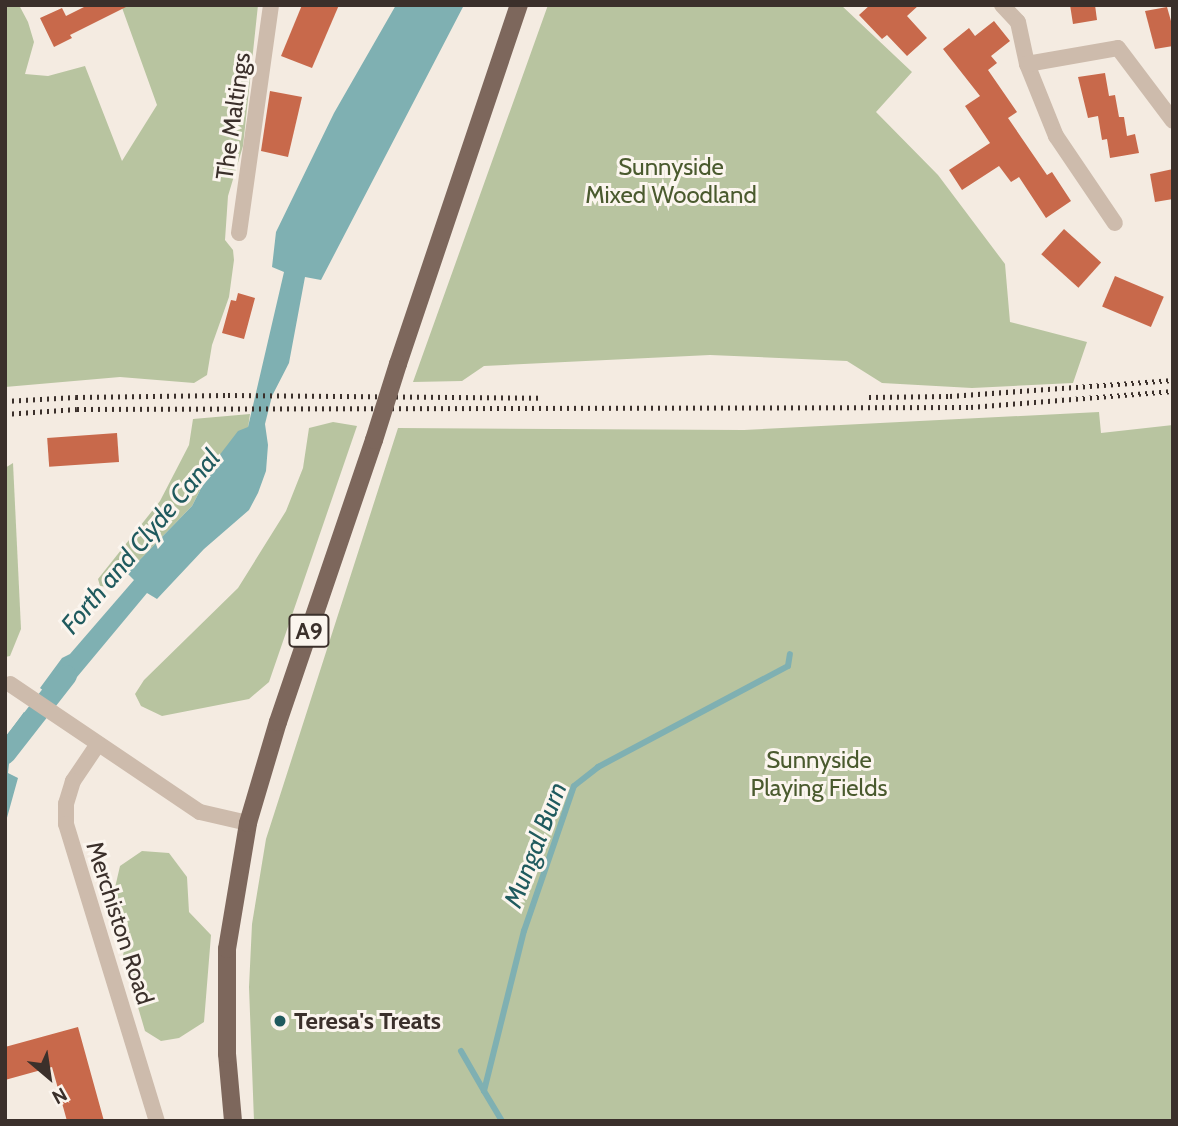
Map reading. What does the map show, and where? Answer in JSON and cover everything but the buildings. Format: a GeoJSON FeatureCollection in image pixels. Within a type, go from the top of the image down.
{"type":"FeatureCollection","features":[{"type":"Feature","properties":{"kind":"main road","name":"A9"},"geometry":{"type":"LineString","coordinates":[[233,1121],[227,1054],[228,950],[248,823],[278,722],[519,5]]}},
{"type":"Feature","properties":{"kind":"street","name":"The Maltings"},"geometry":{"type":"LineString","coordinates":[[239,233],[271,5]]}},
{"type":"Feature","properties":{"kind":"street"},"geometry":{"type":"LineString","coordinates":[[1002,5],[1018,22],[1027,64],[1056,136],[1115,223]]}},
{"type":"Feature","properties":{"kind":"street"},"geometry":{"type":"LineString","coordinates":[[1027,64],[1118,48],[1173,121]]}},
{"type":"Feature","properties":{"kind":"street"},"geometry":{"type":"LineString","coordinates":[[10,684],[200,812],[248,823]]}},
{"type":"Feature","properties":{"kind":"street","name":"Merchiston Road"},"geometry":{"type":"LineString","coordinates":[[98,744],[73,781],[66,824],[157,1121]]}},
{"type":"Feature","properties":{"kind":"green space"},"geometry":{"type":"Polygon","coordinates":[[[5,5],[19,5],[34,42],[25,74],[48,76],[85,66],[122,161],[157,105],[121,5],[258,5],[243,146],[228,196],[225,240],[233,250],[234,260],[229,297],[212,345],[207,375],[194,383],[120,377],[5,387],[5,5]]]}},
{"type":"Feature","properties":{"kind":"green space","name":"Sunnyside Mixed Woodland"},"geometry":{"type":"Polygon","coordinates":[[[548,5],[841,5],[912,72],[876,112],[938,175],[1005,264],[1010,322],[1087,342],[1073,383],[972,388],[882,383],[847,361],[710,355],[484,366],[462,381],[413,382],[548,5]]]}},
{"type":"Feature","properties":{"kind":"green space","name":"Sunnyside Playing Fields"},"geometry":{"type":"Polygon","coordinates":[[[1099,412],[1101,433],[1173,425],[1173,1121],[254,1121],[249,987],[252,924],[266,839],[398,428],[744,430],[1099,412]]]}},
{"type":"Feature","properties":{"kind":"green space"},"geometry":{"type":"Polygon","coordinates":[[[250,414],[248,428],[215,461],[192,506],[111,587],[100,586],[98,579],[160,501],[189,445],[193,419],[250,414]]]}},
{"type":"Feature","properties":{"kind":"green space"},"geometry":{"type":"Polygon","coordinates":[[[333,422],[357,426],[269,682],[249,699],[162,716],[141,706],[135,694],[144,680],[238,588],[286,511],[303,468],[309,428],[333,422]]]}},
{"type":"Feature","properties":{"kind":"green space"},"geometry":{"type":"Polygon","coordinates":[[[13,463],[21,629],[10,656],[5,657],[5,468],[13,463]]]}},
{"type":"Feature","properties":{"kind":"green space"},"geometry":{"type":"Polygon","coordinates":[[[142,851],[169,853],[187,877],[189,912],[211,935],[204,1022],[179,1038],[161,1041],[145,1031],[123,956],[128,923],[114,892],[120,866],[142,851]]]}},
{"type":"Feature","properties":{"kind":"water"},"geometry":{"type":"Polygon","coordinates":[[[396,5],[464,5],[321,280],[305,277],[289,363],[272,396],[265,424],[268,445],[266,471],[258,493],[249,510],[204,549],[157,599],[147,593],[57,701],[40,688],[62,658],[70,654],[134,580],[127,573],[192,506],[215,461],[238,431],[248,427],[284,272],[272,267],[276,232],[334,113],[396,5]]]}},
{"type":"Feature","properties":{"kind":"water"},"geometry":{"type":"Polygon","coordinates":[[[24,712],[39,724],[9,764],[8,773],[18,778],[5,825],[5,738],[24,712]]]}},
{"type":"Feature","properties":{"kind":"waterway","name":"Mungal Burn"},"geometry":{"type":"LineString","coordinates":[[502,1121],[484,1091],[524,931],[574,786],[598,767],[788,666],[790,654]]}},
{"type":"Feature","properties":{"kind":"waterway","name":"Forth and Clyde Canal"},"geometry":{"type":"LineString","coordinates":[[5,753],[66,675]]}},
{"type":"Feature","properties":{"kind":"waterway"},"geometry":{"type":"LineString","coordinates":[[461,1051],[484,1091]]}},
{"type":"Feature","properties":{"kind":"railway"},"geometry":{"type":"LineString","coordinates":[[869,397],[950,396],[1173,380]]}},
{"type":"Feature","properties":{"kind":"railway"},"geometry":{"type":"LineString","coordinates":[[5,414],[77,409],[971,407],[1173,391]]}},
{"type":"Feature","properties":{"kind":"railway"},"geometry":{"type":"LineString","coordinates":[[5,401],[228,395],[543,398]]}},
{"type":"Feature","properties":{"kind":"place","name":"Teresa's Treats"},"geometry":{"type":"Point","coordinates":[280,1021]}}]}
